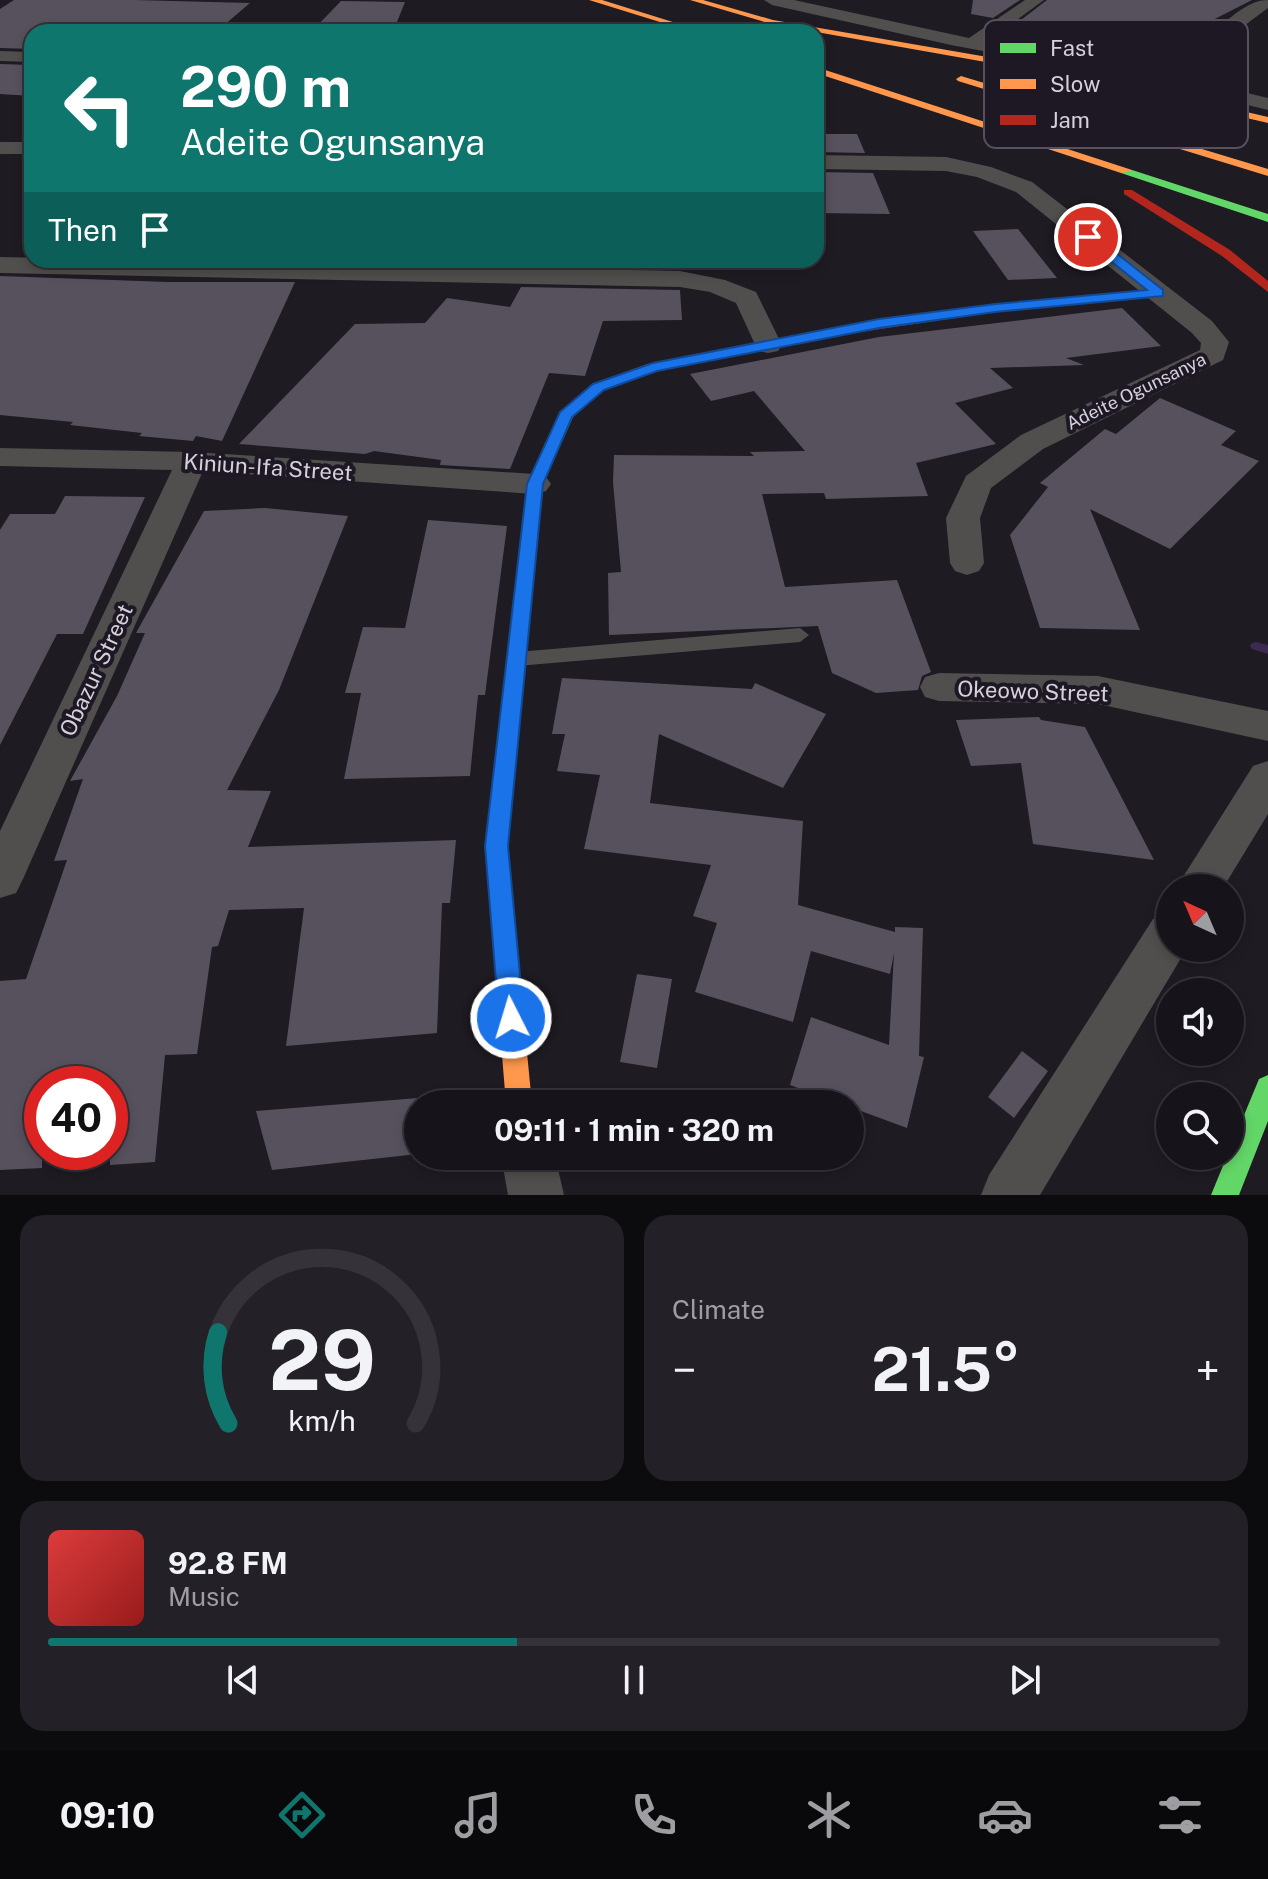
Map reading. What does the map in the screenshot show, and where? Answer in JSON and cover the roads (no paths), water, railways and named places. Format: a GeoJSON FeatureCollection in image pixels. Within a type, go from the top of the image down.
{"type":"FeatureCollection","features":[{"type":"Feature","properties":{"kind":"main road"},"geometry":{"type":"LineString","coordinates":[[593,0],[674,24]]}},
{"type":"Feature","properties":{"kind":"main road"},"geometry":{"type":"LineString","coordinates":[[694,0],[781,24]]}},
{"type":"Feature","properties":{"kind":"main road"},"geometry":{"type":"LineString","coordinates":[[774,22],[785,24]]}},
{"type":"Feature","properties":{"kind":"main road"},"geometry":{"type":"LineString","coordinates":[[824,31],[984,59]]}},
{"type":"Feature","properties":{"kind":"main road"},"geometry":{"type":"LineString","coordinates":[[824,37],[920,66]]}},
{"type":"Feature","properties":{"kind":"main road"},"geometry":{"type":"LineString","coordinates":[[824,73],[984,126]]}},
{"type":"Feature","properties":{"kind":"main road"},"geometry":{"type":"LineString","coordinates":[[950,76],[984,86]]}},
{"type":"Feature","properties":{"kind":"main road"},"geometry":{"type":"LineString","coordinates":[[1248,113],[1268,120]]}},
{"type":"Feature","properties":{"kind":"main road"},"geometry":{"type":"LineString","coordinates":[[1047,148],[1176,220],[1226,253],[1268,288]]}},
{"type":"Feature","properties":{"kind":"main road"},"geometry":{"type":"LineString","coordinates":[[1048,148],[1268,218]]}},
{"type":"Feature","properties":{"kind":"main road"},"geometry":{"type":"LineString","coordinates":[[1186,148],[1268,173]]}},
{"type":"Feature","properties":{"kind":"main road"},"geometry":{"type":"LineString","coordinates":[[518,1090],[496,846],[535,484],[566,415],[598,387],[653,367],[879,324],[1159,293]]}},
{"type":"Feature","properties":{"kind":"main road"},"geometry":{"type":"LineString","coordinates":[[1225,1195],[1268,1088]]}},
{"type":"Feature","properties":{"kind":"street"},"geometry":{"type":"LineString","coordinates":[[772,0],[816,4],[984,46]]}},
{"type":"Feature","properties":{"kind":"street"},"geometry":{"type":"LineString","coordinates":[[1007,20],[1036,0]]}},
{"type":"Feature","properties":{"kind":"street"},"geometry":{"type":"LineString","coordinates":[[1236,20],[1268,1]]}},
{"type":"Feature","properties":{"kind":"street"},"geometry":{"type":"LineString","coordinates":[[972,44],[984,36]]}},
{"type":"Feature","properties":{"kind":"street"},"geometry":{"type":"LineString","coordinates":[[0,56],[24,57]]}},
{"type":"Feature","properties":{"kind":"street"},"geometry":{"type":"LineString","coordinates":[[1248,101],[1268,104]]}},
{"type":"Feature","properties":{"kind":"street"},"geometry":{"type":"LineString","coordinates":[[0,148],[24,148]]}},
{"type":"Feature","properties":{"kind":"street","name":"Adeite Ogunsanya"},"geometry":{"type":"LineString","coordinates":[[824,162],[946,164],[1024,187],[1202,327],[1215,342],[1213,354],[1032,442],[977,483],[963,518],[967,563]]}},
{"type":"Feature","properties":{"kind":"street"},"geometry":{"type":"LineString","coordinates":[[0,265],[24,265]]}},
{"type":"Feature","properties":{"kind":"street"},"geometry":{"type":"LineString","coordinates":[[285,268],[680,279],[716,285],[747,298],[768,345]]}},
{"type":"Feature","properties":{"kind":"street","name":"Kiniun-Ifa Street"},"geometry":{"type":"LineString","coordinates":[[0,457],[192,461],[535,484]]}},
{"type":"Feature","properties":{"kind":"street","name":"Obazur Street"},"geometry":{"type":"LineString","coordinates":[[0,879],[192,461]]}},
{"type":"Feature","properties":{"kind":"street","name":"Okeowo Street"},"geometry":{"type":"LineString","coordinates":[[939,687],[1098,690],[1268,726]]}},
{"type":"Feature","properties":{"kind":"street"},"geometry":{"type":"LineString","coordinates":[[1208,874],[1268,778]]}},
{"type":"Feature","properties":{"kind":"street"},"geometry":{"type":"LineString","coordinates":[[1009,1195],[1156,957]]}},
{"type":"Feature","properties":{"kind":"street"},"geometry":{"type":"LineString","coordinates":[[531,1170],[536,1195]]}},
{"type":"Feature","properties":{"kind":"lane"},"geometry":{"type":"LineString","coordinates":[[517,659],[800,635]]}},
{"type":"Feature","properties":{"kind":"waterway"},"geometry":{"type":"LineString","coordinates":[[1256,646],[1268,650]]}}]}
